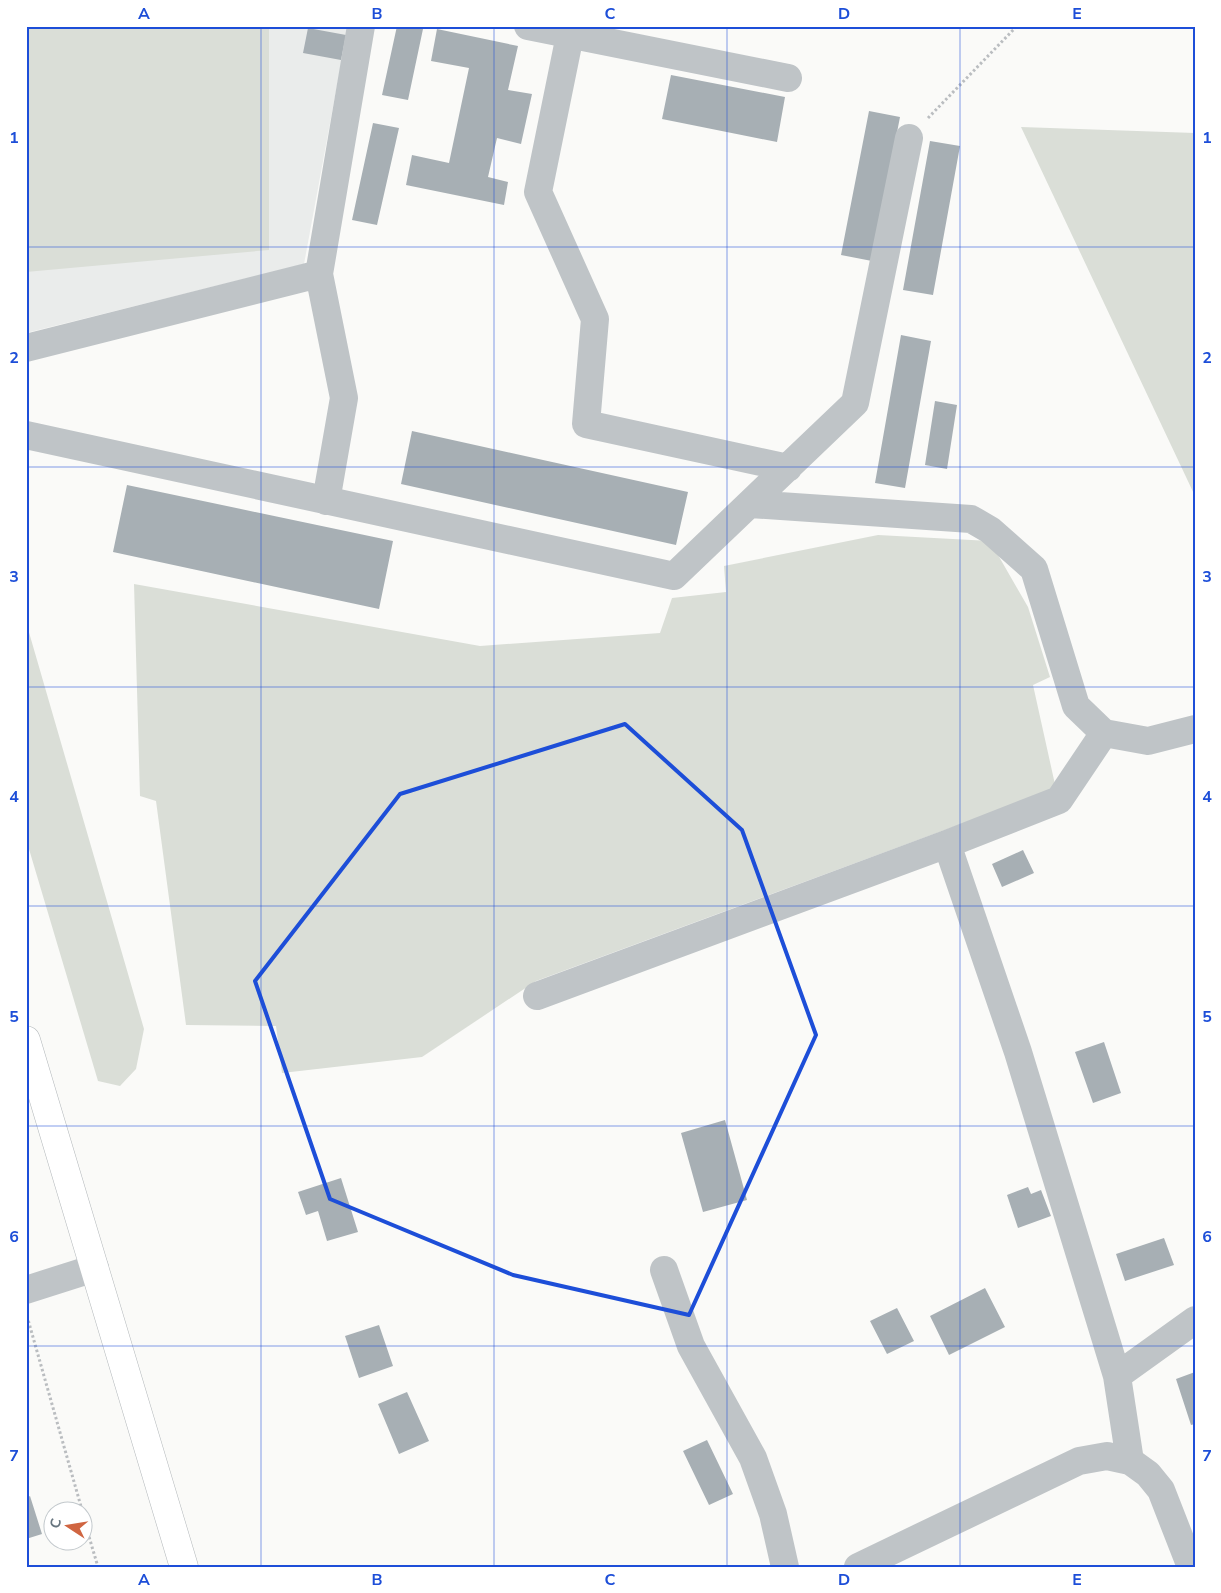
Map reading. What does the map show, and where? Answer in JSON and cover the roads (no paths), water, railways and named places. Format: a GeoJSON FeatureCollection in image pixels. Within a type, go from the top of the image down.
{"type":"FeatureCollection","features":[{"type":"Feature","properties":{"kind":"main road"},"geometry":{"type":"LineString","coordinates":[[26,1040],[184,1567]]}},
{"type":"Feature","properties":{"kind":"street"},"geometry":{"type":"LineString","coordinates":[[528,26],[788,78]]}},
{"type":"Feature","properties":{"kind":"street"},"geometry":{"type":"LineString","coordinates":[[326,501],[344,398],[319,274],[366,30]]}},
{"type":"Feature","properties":{"kind":"street"},"geometry":{"type":"LineString","coordinates":[[570,34],[538,192],[595,319],[586,424],[788,468]]}},
{"type":"Feature","properties":{"kind":"street"},"geometry":{"type":"LineString","coordinates":[[26,435],[674,576],[855,403],[909,138]]}},
{"type":"Feature","properties":{"kind":"street"},"geometry":{"type":"LineString","coordinates":[[26,348],[319,274]]}},
{"type":"Feature","properties":{"kind":"street"},"geometry":{"type":"LineString","coordinates":[[750,504],[971,519],[990,530],[1034,569],[1076,706],[1104,733],[1148,742],[1195,729]]}},
{"type":"Feature","properties":{"kind":"street"},"geometry":{"type":"LineString","coordinates":[[537,996],[1059,800],[1104,733]]}},
{"type":"Feature","properties":{"kind":"street"},"geometry":{"type":"LineString","coordinates":[[946,844],[1018,1052],[1117,1376],[1130,1461]]}},
{"type":"Feature","properties":{"kind":"street"},"geometry":{"type":"LineString","coordinates":[[26,1290],[95,1268]]}},
{"type":"Feature","properties":{"kind":"street"},"geometry":{"type":"LineString","coordinates":[[664,1270],[691,1346],[753,1458],[773,1514],[785,1567]]}},
{"type":"Feature","properties":{"kind":"street"},"geometry":{"type":"LineString","coordinates":[[1117,1376],[1195,1320]]}},
{"type":"Feature","properties":{"kind":"street"},"geometry":{"type":"LineString","coordinates":[[858,1567],[1079,1461],[1107,1456],[1130,1461],[1148,1474],[1161,1490],[1191,1567]]}}]}
